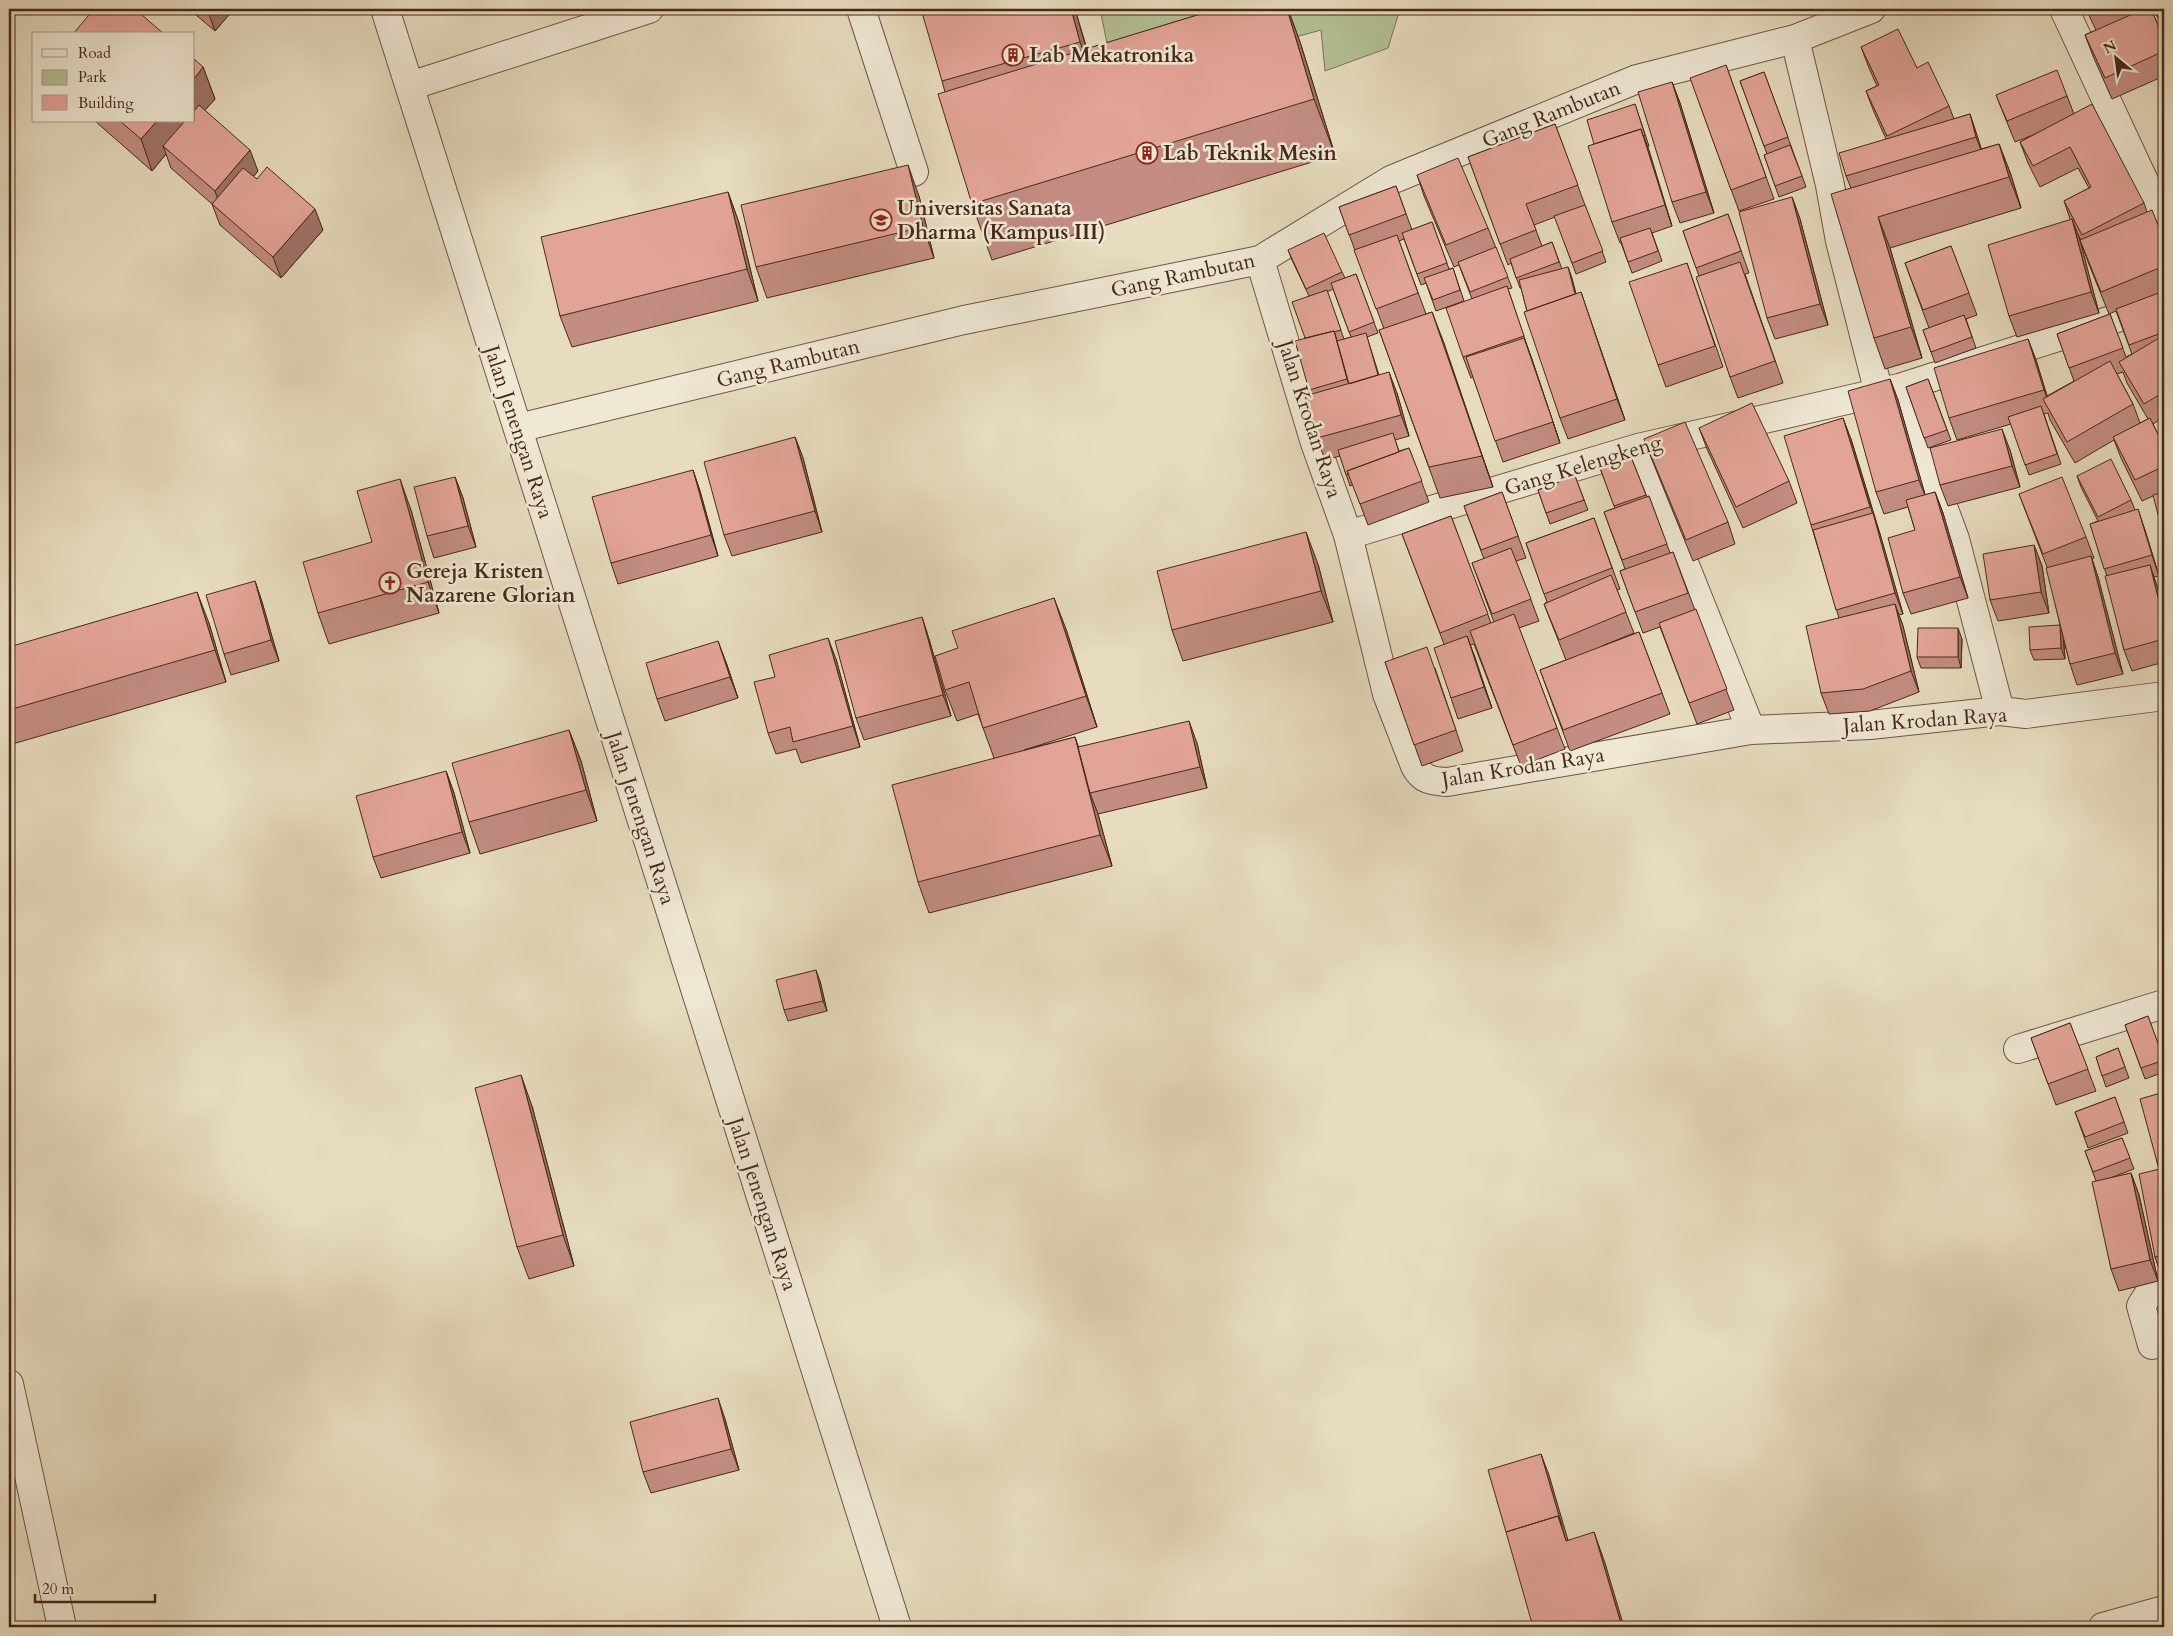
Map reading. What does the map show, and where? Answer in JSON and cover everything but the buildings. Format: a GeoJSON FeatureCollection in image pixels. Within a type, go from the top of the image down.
{"type":"FeatureCollection","features":[{"type":"Feature","properties":{"kind":"street","name":"Jalan Jenengan Raya"},"geometry":{"type":"LineString","coordinates":[[385,9],[897,1627]]}},
{"type":"Feature","properties":{"kind":"street"},"geometry":{"type":"LineString","coordinates":[[410,86],[649,9]]}},
{"type":"Feature","properties":{"kind":"street"},"geometry":{"type":"LineString","coordinates":[[861,9],[914,172]]}},
{"type":"Feature","properties":{"kind":"street","name":"Gang Rambutan"},"geometry":{"type":"LineString","coordinates":[[518,428],[964,320],[1260,260],[1391,180],[1637,79],[1795,39],[1871,9]]}},
{"type":"Feature","properties":{"kind":"street"},"geometry":{"type":"LineString","coordinates":[[2064,9],[2164,224]]}},
{"type":"Feature","properties":{"kind":"street"},"geometry":{"type":"LineString","coordinates":[[1795,39],[1830,185],[1840,241],[1889,391],[1955,539],[2000,711]]}},
{"type":"Feature","properties":{"kind":"street","name":"Jalan Krodan Raya"},"geometry":{"type":"LineString","coordinates":[[1260,260],[1315,442],[1348,535],[1386,694],[1418,773],[1426,779],[1447,782],[1751,730],[1870,725],[2000,711],[2026,714],[2164,696]]}},
{"type":"Feature","properties":{"kind":"street","name":"Gang Kelengkeng"},"geometry":{"type":"LineString","coordinates":[[1348,535],[1638,448],[1889,391],[2164,303]]}},
{"type":"Feature","properties":{"kind":"street"},"geometry":{"type":"LineString","coordinates":[[1638,448],[1751,730]]}},
{"type":"Feature","properties":{"kind":"street"},"geometry":{"type":"LineString","coordinates":[[2018,1049],[2164,1004]]}},
{"type":"Feature","properties":{"kind":"street"},"geometry":{"type":"LineString","coordinates":[[2164,1287],[2148,1295],[2141,1306],[2152,1345],[2164,1342]]}},
{"type":"Feature","properties":{"kind":"street"},"geometry":{"type":"LineString","coordinates":[[9,1384],[62,1627]]}},
{"type":"Feature","properties":{"kind":"street"},"geometry":{"type":"LineString","coordinates":[[2103,1627],[2164,1610]]}},
{"type":"Feature","properties":{"kind":"green space"},"geometry":{"type":"Polygon","coordinates":[[[1100,9],[1400,9],[1388,48],[1325,71],[1321,30],[1116,87],[1100,9]]]}},
{"type":"Feature","properties":{"kind":"place","name":"Lab Mekatronika"},"geometry":{"type":"Point","coordinates":[1013,55]}},
{"type":"Feature","properties":{"kind":"place","name":"Lab Teknik Mesin"},"geometry":{"type":"Point","coordinates":[1147,153]}},
{"type":"Feature","properties":{"kind":"place","name":"Universitas Sanata Dharma (Kampus III)"},"geometry":{"type":"Point","coordinates":[881,220]}},
{"type":"Feature","properties":{"kind":"place","name":"Gereja Kristen Nazarene Glorian"},"geometry":{"type":"Point","coordinates":[390,583]}}]}
